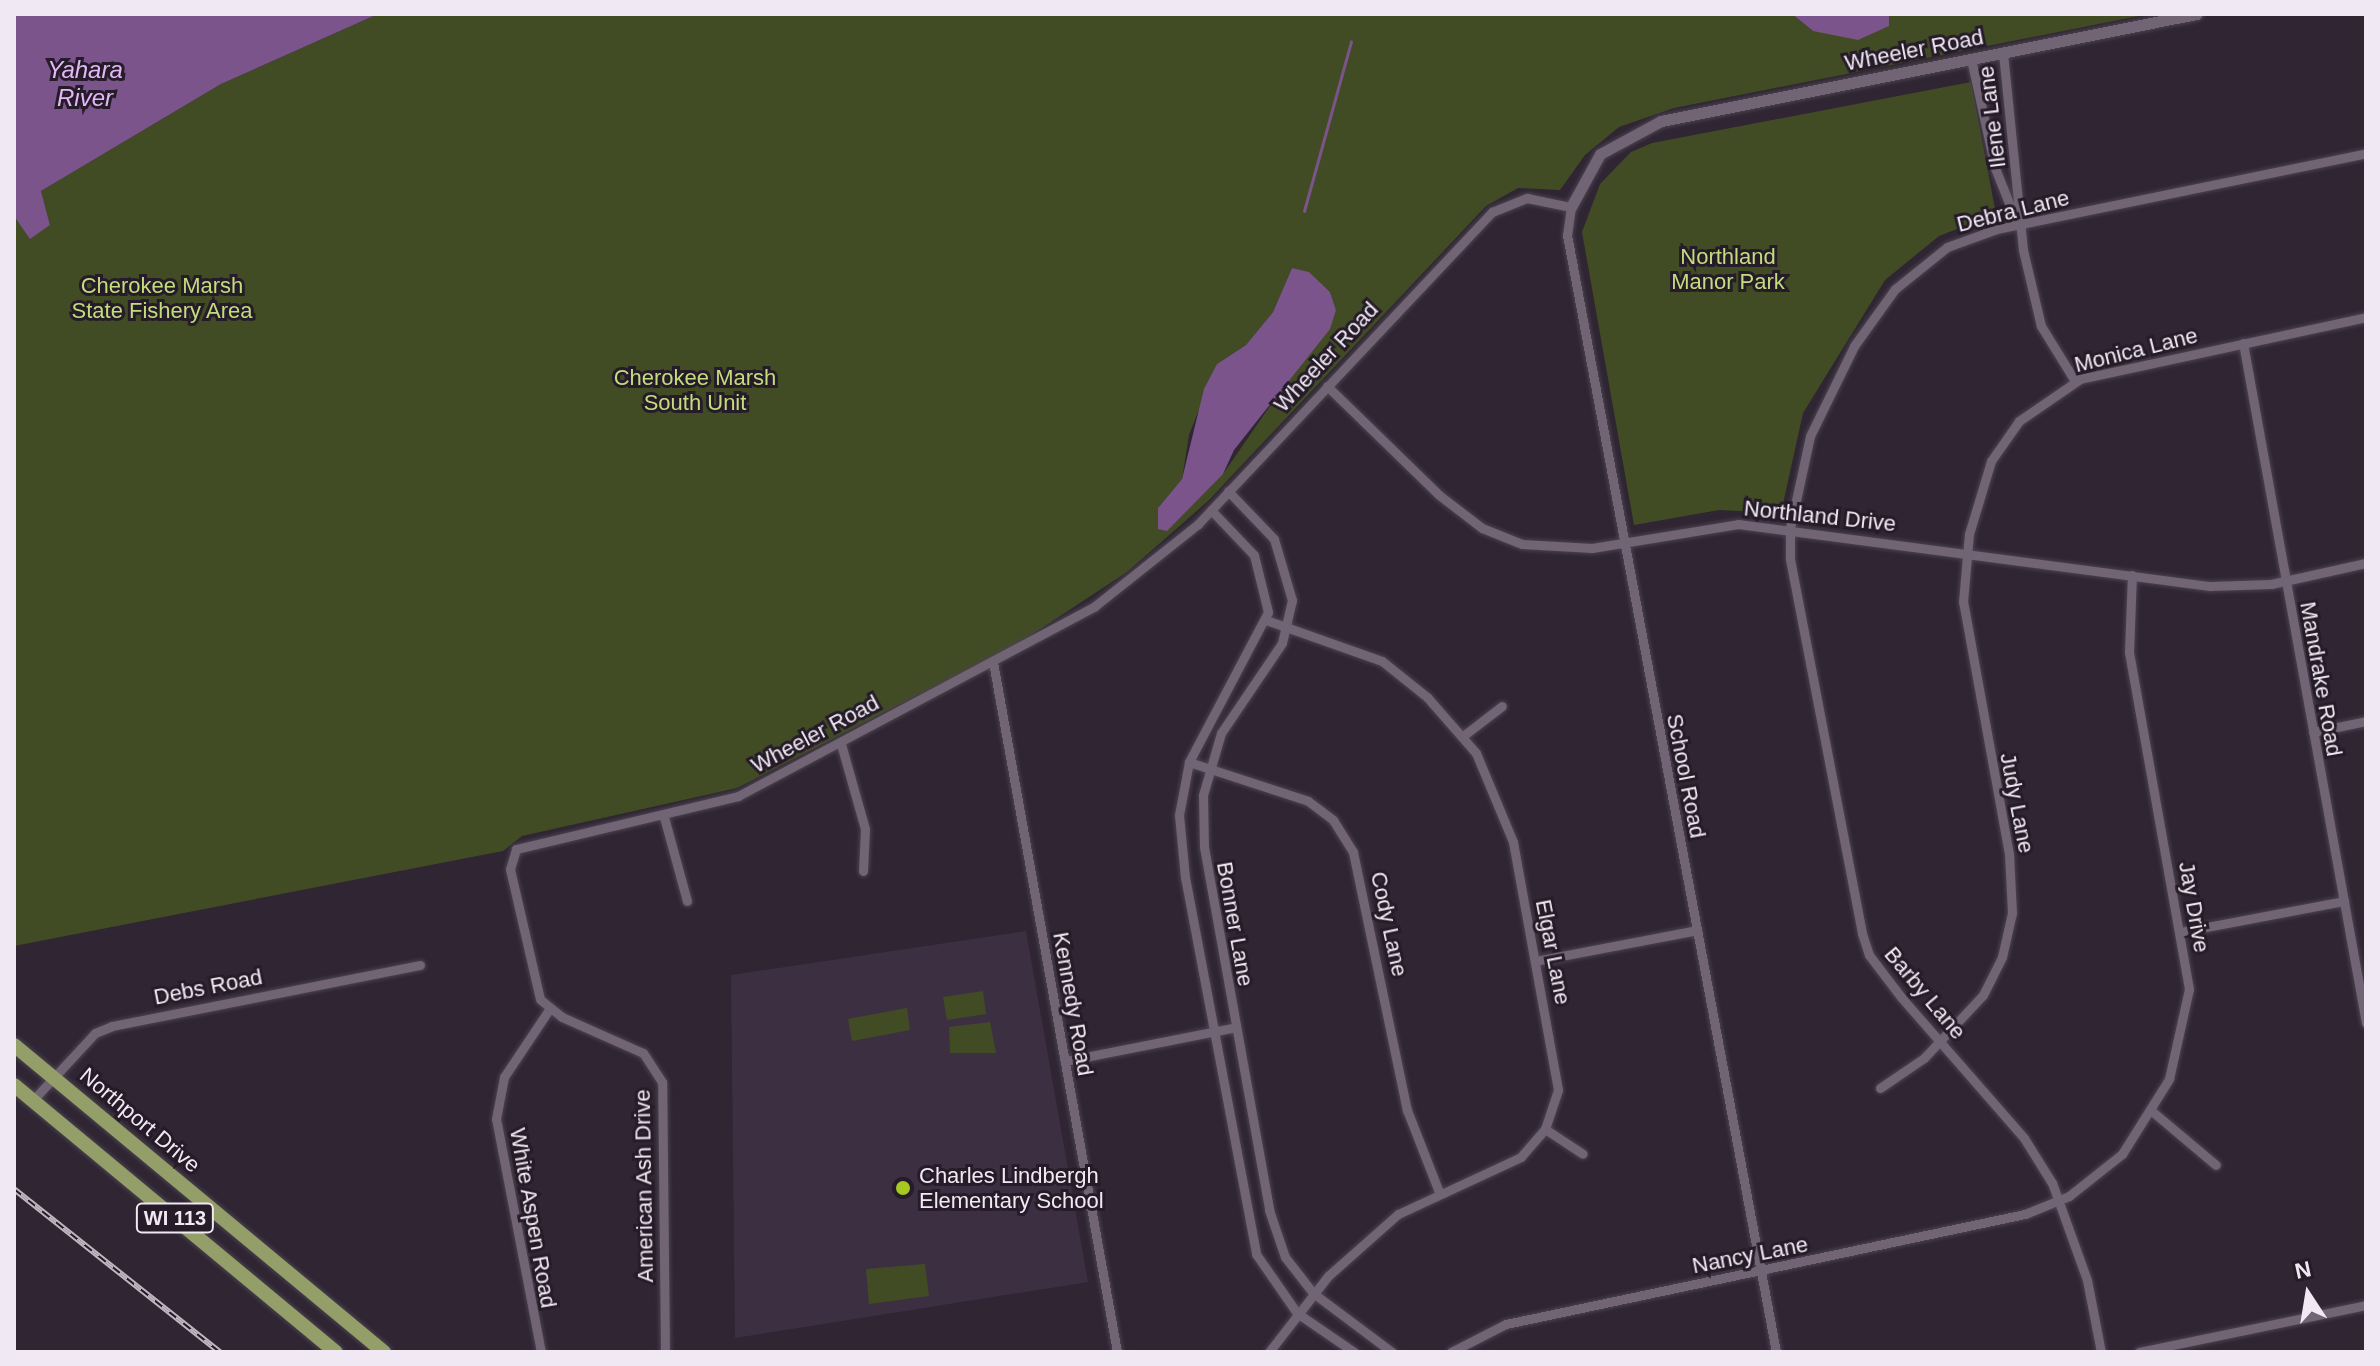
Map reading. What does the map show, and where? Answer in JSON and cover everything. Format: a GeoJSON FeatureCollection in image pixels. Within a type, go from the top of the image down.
{"type":"FeatureCollection","features":[{"type":"Feature","properties":{"kind":"main road","name":"Northport Drive"},"geometry":{"type":"LineString","coordinates":[[14,1045],[384,1352]]}},
{"type":"Feature","properties":{"kind":"main road","name":"WI 113"},"geometry":{"type":"LineString","coordinates":[[14,1085],[336,1352]]}},
{"type":"Feature","properties":{"kind":"street","name":"Wheeler Road"},"geometry":{"type":"LineString","coordinates":[[550,1008],[528,969],[510,869],[513,853],[524,844],[664,817],[738,796],[841,744],[1119,591],[1211,510],[1501,205],[1527,198],[1571,207],[1600,154],[1638,128],[2196,14]]}},
{"type":"Feature","properties":{"kind":"street","name":"Ilene Lane"},"geometry":{"type":"LineString","coordinates":[[2003,53],[2019,226],[2041,326],[2075,381]]}},
{"type":"Feature","properties":{"kind":"street","name":"Ilene Lane"},"geometry":{"type":"LineString","coordinates":[[1971,59],[1995,168],[2019,226]]}},
{"type":"Feature","properties":{"kind":"street","name":"Debra Lane"},"geometry":{"type":"LineString","coordinates":[[1790,528],[1824,401],[1895,289],[1947,247],[2019,226],[2366,153]]}},
{"type":"Feature","properties":{"kind":"street","name":"School Road"},"geometry":{"type":"LineString","coordinates":[[1571,207],[1567,235],[1776,1352]]}},
{"type":"Feature","properties":{"kind":"street","name":"Monica Lane"},"geometry":{"type":"LineString","coordinates":[[1966,552],[1980,484],[2010,432],[2075,381],[2366,317]]}},
{"type":"Feature","properties":{"kind":"street","name":"Mandrake Road"},"geometry":{"type":"LineString","coordinates":[[2243,343],[2366,1023]]}},
{"type":"Feature","properties":{"kind":"street","name":"Northland Drive"},"geometry":{"type":"LineString","coordinates":[[1327,386],[1439,495],[1482,528],[1546,548],[1624,542],[1738,524],[1790,528],[2210,586],[2285,580],[2366,563]]}},
{"type":"Feature","properties":{"kind":"street"},"geometry":{"type":"LineString","coordinates":[[1228,491],[1284,558],[1292,600],[1289,626]]}},
{"type":"Feature","properties":{"kind":"street"},"geometry":{"type":"LineString","coordinates":[[1211,510],[1254,555],[1266,586],[1266,620]]}},
{"type":"Feature","properties":{"kind":"street","name":"Barby Lane"},"geometry":{"type":"LineString","coordinates":[[1790,528],[1793,581],[1862,933],[1869,955],[2024,1138],[2060,1200],[2087,1280],[2101,1352]]}},
{"type":"Feature","properties":{"kind":"street","name":"Judy Lane"},"geometry":{"type":"LineString","coordinates":[[1880,1088],[1941,1041],[1990,983],[2005,948],[2013,899],[1963,602],[1966,552]]}},
{"type":"Feature","properties":{"kind":"street","name":"Jay Drive"},"geometry":{"type":"LineString","coordinates":[[2060,1200],[2122,1154],[2153,1112],[2184,1028],[2189,989],[2129,652],[2132,575]]}},
{"type":"Feature","properties":{"kind":"street","name":"Elgar Lane"},"geometry":{"type":"LineString","coordinates":[[1266,620],[1382,661],[1463,736],[1508,823],[1558,1090],[1545,1129],[1510,1164],[1439,1192],[1398,1214],[1313,1293],[1269,1352]]}},
{"type":"Feature","properties":{"kind":"street","name":"Bonner Lane"},"geometry":{"type":"LineString","coordinates":[[1266,620],[1189,762],[1179,837],[1256,1254],[1297,1313],[1354,1352]]}},
{"type":"Feature","properties":{"kind":"street","name":"Bonner Lane"},"geometry":{"type":"LineString","coordinates":[[1289,626],[1221,733],[1210,767],[1204,847],[1269,1210],[1285,1257],[1313,1293],[1392,1352]]}},
{"type":"Feature","properties":{"kind":"street","name":"Kennedy Road"},"geometry":{"type":"LineString","coordinates":[[993,662],[1117,1352]]}},
{"type":"Feature","properties":{"kind":"street"},"geometry":{"type":"LineString","coordinates":[[1463,736],[1502,706]]}},
{"type":"Feature","properties":{"kind":"street"},"geometry":{"type":"LineString","coordinates":[[2313,732],[2366,721]]}},
{"type":"Feature","properties":{"kind":"street"},"geometry":{"type":"LineString","coordinates":[[841,744],[865,829],[863,871]]}},
{"type":"Feature","properties":{"kind":"street","name":"Cody Lane"},"geometry":{"type":"LineString","coordinates":[[1189,762],[1308,801],[1333,820],[1353,852],[1407,1110],[1439,1192]]}},
{"type":"Feature","properties":{"kind":"street"},"geometry":{"type":"LineString","coordinates":[[664,817],[687,901]]}},
{"type":"Feature","properties":{"kind":"street"},"geometry":{"type":"LineString","coordinates":[[2180,932],[2344,901]]}},
{"type":"Feature","properties":{"kind":"street"},"geometry":{"type":"LineString","coordinates":[[1535,961],[1697,930]]}},
{"type":"Feature","properties":{"kind":"street","name":"Debs Road"},"geometry":{"type":"LineString","coordinates":[[33,1100],[95,1033],[112,1026],[420,965]]}},
{"type":"Feature","properties":{"kind":"street","name":"White Aspen Road"},"geometry":{"type":"LineString","coordinates":[[541,1352],[496,1119],[504,1077],[550,1008]]}},
{"type":"Feature","properties":{"kind":"street","name":"American Ash Drive"},"geometry":{"type":"LineString","coordinates":[[550,1008],[643,1053],[662,1082],[665,1352]]}},
{"type":"Feature","properties":{"kind":"street"},"geometry":{"type":"LineString","coordinates":[[1065,1061],[1236,1027]]}},
{"type":"Feature","properties":{"kind":"street"},"geometry":{"type":"LineString","coordinates":[[2153,1112],[2216,1165]]}},
{"type":"Feature","properties":{"kind":"street"},"geometry":{"type":"LineString","coordinates":[[1545,1129],[1583,1154]]}},
{"type":"Feature","properties":{"kind":"street","name":"Nancy Lane"},"geometry":{"type":"LineString","coordinates":[[1451,1352],[1506,1324],[1995,1222],[2060,1200]]}},
{"type":"Feature","properties":{"kind":"street"},"geometry":{"type":"LineString","coordinates":[[2139,1352],[2366,1305]]}},
{"type":"Feature","properties":{"kind":"shaded area","name":"Charles Lindbergh Elementary School"},"geometry":{"type":"Polygon","coordinates":[[[1026,931],[1088,1282],[735,1338],[731,975],[1026,931]]]}},
{"type":"Feature","properties":{"kind":"green space","name":"Cherokee Marsh South Unit"},"geometry":{"type":"Polygon","coordinates":[[[378,14],[1792,14],[1813,31],[1889,26],[1889,14],[2149,14],[1674,108],[1619,127],[1585,155],[1560,190],[1518,188],[1486,206],[1208,501],[1127,572],[1016,645],[737,788],[522,836],[503,851],[14,946],[14,216],[30,238],[50,225],[41,191],[221,84],[378,14]],[[1292,268],[1273,312],[1246,345],[1217,364],[1189,435],[1182,479],[1158,508],[1223,474],[1336,310],[1330,292],[1309,273],[1292,268]]]}},
{"type":"Feature","properties":{"kind":"green space","name":"Northland Manor Park"},"geometry":{"type":"Polygon","coordinates":[[[1971,82],[1996,214],[1939,236],[1885,280],[1803,413],[1781,513],[1719,510],[1634,525],[1582,232],[1600,184],[1631,152],[1652,143],[1971,82]]]}},
{"type":"Feature","properties":{"kind":"green space"},"geometry":{"type":"Polygon","coordinates":[[[983,991],[986,1014],[947,1020],[943,997],[983,991]]]}},
{"type":"Feature","properties":{"kind":"green space"},"geometry":{"type":"Polygon","coordinates":[[[907,1008],[910,1030],[852,1041],[848,1019],[907,1008]]]}},
{"type":"Feature","properties":{"kind":"green space"},"geometry":{"type":"Polygon","coordinates":[[[990,1022],[996,1053],[950,1053],[949,1027],[990,1022]]]}},
{"type":"Feature","properties":{"kind":"green space"},"geometry":{"type":"Polygon","coordinates":[[[925,1264],[929,1296],[869,1304],[866,1269],[925,1264]]]}},
{"type":"Feature","properties":{"kind":"water","name":"Yahara River"},"geometry":{"type":"Polygon","coordinates":[[[14,14],[378,14],[221,84],[41,191],[50,225],[30,239],[14,216],[14,14]]]}},
{"type":"Feature","properties":{"kind":"water"},"geometry":{"type":"Polygon","coordinates":[[[1792,14],[1889,14],[1889,26],[1858,40],[1813,31],[1792,14]]]}},
{"type":"Feature","properties":{"kind":"water"},"geometry":{"type":"Polygon","coordinates":[[[1292,268],[1309,272],[1330,292],[1336,310],[1330,329],[1234,450],[1223,474],[1167,531],[1158,529],[1158,508],[1182,479],[1204,389],[1217,364],[1246,345],[1273,312],[1292,268]]]}},
{"type":"Feature","properties":{"kind":"waterway"},"geometry":{"type":"LineString","coordinates":[[1304,211],[1351,41]]}},
{"type":"Feature","properties":{"kind":"railway"},"geometry":{"type":"LineString","coordinates":[[14,1189],[220,1352]]}},
{"type":"Feature","properties":{"kind":"place","name":"Charles Lindbergh Elementary School"},"geometry":{"type":"Point","coordinates":[903,1188]}},
{"type":"Feature","properties":{"kind":"park label","name":"Cherokee Marsh State Fishery Area"},"geometry":{"type":"Point","coordinates":[162,298]}}]}
